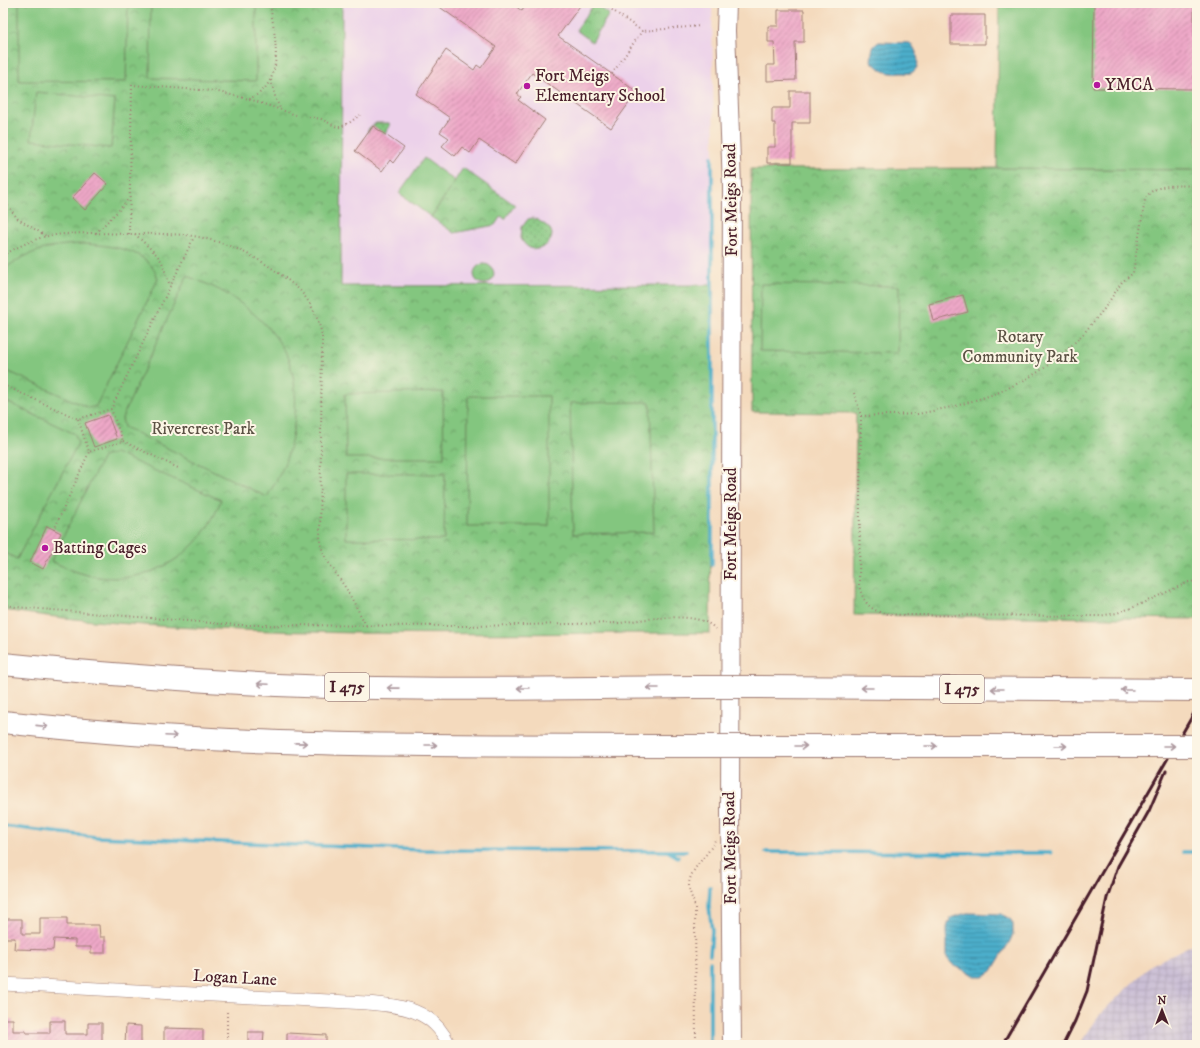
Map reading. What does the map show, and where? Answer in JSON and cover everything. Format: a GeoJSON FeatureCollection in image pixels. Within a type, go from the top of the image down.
{"type":"FeatureCollection","features":[{"type":"Feature","properties":{"kind":"highway","name":"I 475"},"geometry":{"type":"LineString","coordinates":[[3,664],[100,674],[207,682],[306,686],[413,688],[758,687],[1197,690]]}},
{"type":"Feature","properties":{"kind":"highway"},"geometry":{"type":"LineString","coordinates":[[3,722],[153,735],[278,742],[410,745],[1197,746]]}},
{"type":"Feature","properties":{"kind":"street","name":"Fort Meigs Road"},"geometry":{"type":"LineString","coordinates":[[727,3],[726,31],[732,186],[730,804],[732,1045]]}},
{"type":"Feature","properties":{"kind":"street","name":"Logan Lane"},"geometry":{"type":"LineString","coordinates":[[3,984],[367,1002],[394,1005],[427,1017],[439,1028],[449,1045]]}},
{"type":"Feature","properties":{"kind":"path"},"geometry":{"type":"LineString","coordinates":[[3,144],[5,3]]}},
{"type":"Feature","properties":{"kind":"path"},"geometry":{"type":"LineString","coordinates":[[249,99],[262,91],[271,79],[275,62],[276,45],[270,3]]}},
{"type":"Feature","properties":{"kind":"path"},"geometry":{"type":"LineString","coordinates":[[602,3],[642,31],[700,26]]}},
{"type":"Feature","properties":{"kind":"path"},"geometry":{"type":"LineString","coordinates":[[612,74],[642,31]]}},
{"type":"Feature","properties":{"kind":"path"},"geometry":{"type":"LineString","coordinates":[[271,79],[276,100],[280,109]]}},
{"type":"Feature","properties":{"kind":"path"},"geometry":{"type":"LineString","coordinates":[[129,234],[132,85],[201,89],[249,99],[296,115]]}},
{"type":"Feature","properties":{"kind":"path"},"geometry":{"type":"LineString","coordinates":[[309,117],[321,119],[334,126],[340,127],[349,123],[360,115]]}},
{"type":"Feature","properties":{"kind":"path"},"geometry":{"type":"LineString","coordinates":[[861,416],[918,414],[956,406],[995,394],[1023,381],[1043,369],[1069,348],[1084,333],[1104,309],[1122,282],[1133,273],[1145,200],[1150,191],[1162,187],[1197,184]]}},
{"type":"Feature","properties":{"kind":"path"},"geometry":{"type":"LineString","coordinates":[[95,233],[121,208],[129,198]]}},
{"type":"Feature","properties":{"kind":"path"},"geometry":{"type":"LineString","coordinates":[[3,199],[18,219],[46,236]]}},
{"type":"Feature","properties":{"kind":"path"},"geometry":{"type":"LineString","coordinates":[[3,255],[46,236],[95,233],[194,236],[232,247],[252,256],[274,270],[302,292],[316,314],[322,336],[320,543],[325,557],[347,590],[366,625],[237,625],[24,608],[3,604]]}},
{"type":"Feature","properties":{"kind":"path"},"geometry":{"type":"LineString","coordinates":[[135,234],[157,255],[162,262],[170,286]]}},
{"type":"Feature","properties":{"kind":"path"},"geometry":{"type":"LineString","coordinates":[[123,441],[111,409],[194,236]]}},
{"type":"Feature","properties":{"kind":"path"},"geometry":{"type":"LineString","coordinates":[[3,385],[78,419],[111,409]]}},
{"type":"Feature","properties":{"kind":"path"},"geometry":{"type":"LineString","coordinates":[[854,393],[861,416],[860,585],[864,599],[868,606],[878,612],[904,616],[1099,616],[1117,613],[1134,607],[1189,582],[1197,581]]}},
{"type":"Feature","properties":{"kind":"path"},"geometry":{"type":"LineString","coordinates":[[54,530],[89,452],[78,419]]}},
{"type":"Feature","properties":{"kind":"path"},"geometry":{"type":"LineString","coordinates":[[89,452],[123,441],[180,468]]}},
{"type":"Feature","properties":{"kind":"path"},"geometry":{"type":"LineString","coordinates":[[227,1009],[227,1045]]}},
{"type":"Feature","properties":{"kind":"shaded area","name":"Fort Meigs Elementary School"},"geometry":{"type":"Polygon","coordinates":[[[342,3],[712,3],[714,168],[713,285],[340,286],[342,3]]]}},
{"type":"Feature","properties":{"kind":"shaded area"},"geometry":{"type":"Polygon","coordinates":[[[1197,942],[1197,1045],[1079,1045],[1101,1013],[1151,965],[1197,942]]]}},
{"type":"Feature","properties":{"kind":"green space","name":"Rivercrest Park"},"geometry":{"type":"Polygon","coordinates":[[[3,3],[342,3],[341,286],[713,285],[710,633],[417,634],[300,632],[122,623],[62,618],[3,610],[3,3]]]}},
{"type":"Feature","properties":{"kind":"green space"},"geometry":{"type":"Polygon","coordinates":[[[19,3],[128,3],[126,82],[19,81],[19,3]]]}},
{"type":"Feature","properties":{"kind":"green space"},"geometry":{"type":"Polygon","coordinates":[[[151,3],[256,3],[256,81],[150,78],[151,3]]]}},
{"type":"Feature","properties":{"kind":"green space","name":"YMCA"},"geometry":{"type":"Polygon","coordinates":[[[999,3],[1197,3],[1197,170],[997,168],[999,3]]]}},
{"type":"Feature","properties":{"kind":"green space"},"geometry":{"type":"Polygon","coordinates":[[[594,4],[609,14],[592,42],[576,30],[594,4]]]}},
{"type":"Feature","properties":{"kind":"green space"},"geometry":{"type":"Polygon","coordinates":[[[36,92],[115,100],[111,148],[31,140],[36,92]]]}},
{"type":"Feature","properties":{"kind":"green space"},"geometry":{"type":"Polygon","coordinates":[[[376,123],[389,123],[390,126],[385,134],[373,126],[367,133],[369,128],[376,123]]]}},
{"type":"Feature","properties":{"kind":"green space"},"geometry":{"type":"Polygon","coordinates":[[[424,158],[455,181],[431,217],[399,193],[424,158]]]}},
{"type":"Feature","properties":{"kind":"green space"},"geometry":{"type":"Polygon","coordinates":[[[463,168],[515,205],[505,219],[501,216],[495,225],[454,233],[431,217],[463,168]]]}},
{"type":"Feature","properties":{"kind":"green space","name":"Rotary Community Park"},"geometry":{"type":"Polygon","coordinates":[[[997,168],[1197,170],[1197,619],[854,615],[856,413],[752,412],[751,169],[997,168]]]}},
{"type":"Feature","properties":{"kind":"green space"},"geometry":{"type":"Polygon","coordinates":[[[533,218],[548,227],[551,231],[552,236],[550,240],[547,245],[542,248],[531,248],[525,245],[521,238],[522,227],[528,219],[533,218]]]}},
{"type":"Feature","properties":{"kind":"green space"},"geometry":{"type":"Polygon","coordinates":[[[87,244],[114,247],[131,252],[146,261],[153,268],[158,279],[96,406],[89,408],[3,369],[3,270],[33,253],[64,245],[87,244]]]}},
{"type":"Feature","properties":{"kind":"green space"},"geometry":{"type":"Polygon","coordinates":[[[484,264],[491,267],[494,274],[491,281],[484,284],[477,281],[474,274],[477,267],[484,264]]]}},
{"type":"Feature","properties":{"kind":"green space"},"geometry":{"type":"Polygon","coordinates":[[[187,276],[210,285],[239,302],[269,329],[276,337],[286,354],[295,391],[295,418],[285,462],[267,497],[124,427],[122,418],[187,276]]]}},
{"type":"Feature","properties":{"kind":"green space"},"geometry":{"type":"Polygon","coordinates":[[[761,284],[899,286],[898,353],[760,351],[761,284]]]}},
{"type":"Feature","properties":{"kind":"green space"},"geometry":{"type":"Polygon","coordinates":[[[443,392],[444,458],[346,458],[345,394],[443,392]]]}},
{"type":"Feature","properties":{"kind":"green space"},"geometry":{"type":"Polygon","coordinates":[[[468,396],[549,396],[549,526],[467,526],[468,396]]]}},
{"type":"Feature","properties":{"kind":"green space"},"geometry":{"type":"Polygon","coordinates":[[[3,400],[75,434],[78,443],[17,559],[3,552],[3,400]]]}},
{"type":"Feature","properties":{"kind":"green space"},"geometry":{"type":"Polygon","coordinates":[[[650,402],[654,532],[573,534],[570,403],[650,402]]]}},
{"type":"Feature","properties":{"kind":"green space"},"geometry":{"type":"Polygon","coordinates":[[[115,453],[221,500],[212,519],[188,550],[173,561],[156,570],[138,575],[119,578],[98,577],[74,571],[51,561],[103,457],[115,453]]]}},
{"type":"Feature","properties":{"kind":"green space"},"geometry":{"type":"Polygon","coordinates":[[[346,474],[445,474],[444,540],[346,539],[346,474]]]}},
{"type":"Feature","properties":{"kind":"water"},"geometry":{"type":"Polygon","coordinates":[[[879,42],[910,43],[913,46],[918,58],[915,71],[911,73],[892,73],[885,72],[878,68],[871,61],[873,48],[879,42]]]}},
{"type":"Feature","properties":{"kind":"water"},"geometry":{"type":"Polygon","coordinates":[[[967,913],[1002,914],[1011,920],[1013,924],[1013,934],[1010,941],[992,971],[983,977],[978,977],[953,965],[947,958],[948,923],[951,918],[967,913]]]}},
{"type":"Feature","properties":{"kind":"building","name":"Fort Meigs Elementary School"},"geometry":{"type":"Polygon","coordinates":[[[434,3],[511,3],[522,11],[527,3],[582,3],[558,36],[637,92],[611,128],[532,73],[517,94],[521,97],[518,100],[545,120],[515,164],[479,140],[470,153],[462,147],[455,156],[442,146],[449,138],[440,132],[450,118],[416,94],[446,50],[474,70],[477,65],[481,68],[496,47],[434,3]]]}},
{"type":"Feature","properties":{"kind":"building","name":"YMCA"},"geometry":{"type":"Polygon","coordinates":[[[1094,3],[1194,3],[1194,41],[1197,41],[1197,51],[1194,51],[1194,89],[1093,88],[1094,3]]]}},
{"type":"Feature","properties":{"kind":"building"},"geometry":{"type":"Polygon","coordinates":[[[778,10],[804,10],[804,42],[795,42],[796,80],[767,81],[767,65],[775,65],[774,42],[768,42],[768,26],[778,26],[778,10]]]}},
{"type":"Feature","properties":{"kind":"building"},"geometry":{"type":"Polygon","coordinates":[[[951,15],[985,15],[985,44],[951,44],[951,15]]]}},
{"type":"Feature","properties":{"kind":"building"},"geometry":{"type":"Polygon","coordinates":[[[790,91],[810,91],[810,123],[792,123],[792,163],[767,163],[767,147],[775,147],[775,123],[772,123],[772,108],[790,108],[790,91]]]}},
{"type":"Feature","properties":{"kind":"building"},"geometry":{"type":"Polygon","coordinates":[[[373,126],[404,148],[393,163],[390,160],[382,171],[355,151],[373,126]]]}},
{"type":"Feature","properties":{"kind":"building"},"geometry":{"type":"Polygon","coordinates":[[[95,173],[108,184],[85,210],[72,198],[95,173]]]}},
{"type":"Feature","properties":{"kind":"building"},"geometry":{"type":"Polygon","coordinates":[[[963,295],[968,312],[933,321],[929,304],[963,295]]]}},
{"type":"Feature","properties":{"kind":"building"},"geometry":{"type":"Polygon","coordinates":[[[108,415],[117,439],[94,447],[85,423],[108,415]]]}},
{"type":"Feature","properties":{"kind":"building","name":"Batting Cages"},"geometry":{"type":"Polygon","coordinates":[[[47,526],[61,533],[43,569],[30,562],[47,526]]]}},
{"type":"Feature","properties":{"kind":"building"},"geometry":{"type":"Polygon","coordinates":[[[40,918],[67,918],[67,925],[99,925],[100,937],[105,937],[105,953],[91,953],[91,947],[75,947],[75,940],[54,939],[53,950],[14,949],[15,938],[3,938],[3,919],[22,919],[22,934],[40,934],[40,918]]]}},
{"type":"Feature","properties":{"kind":"building"},"geometry":{"type":"Polygon","coordinates":[[[3,1019],[13,1019],[13,1031],[26,1031],[26,1033],[50,1033],[50,1021],[65,1021],[65,1034],[88,1034],[88,1023],[102,1023],[102,1045],[3,1045],[3,1019]]]}},
{"type":"Feature","properties":{"kind":"building"},"geometry":{"type":"Polygon","coordinates":[[[126,1025],[141,1026],[141,1045],[125,1045],[126,1025]]]}},
{"type":"Feature","properties":{"kind":"building"},"geometry":{"type":"Polygon","coordinates":[[[164,1028],[203,1029],[203,1045],[164,1045],[164,1028]]]}},
{"type":"Feature","properties":{"kind":"building"},"geometry":{"type":"Polygon","coordinates":[[[248,1032],[264,1032],[263,1045],[248,1045],[248,1032]]]}},
{"type":"Feature","properties":{"kind":"building"},"geometry":{"type":"Polygon","coordinates":[[[287,1033],[326,1035],[326,1045],[287,1045],[287,1033]]]}},
{"type":"Feature","properties":{"kind":"waterway"},"geometry":{"type":"LineString","coordinates":[[712,157],[712,565]]}},
{"type":"Feature","properties":{"kind":"waterway"},"geometry":{"type":"LineString","coordinates":[[3,826],[96,837],[423,850],[686,851]]}},
{"type":"Feature","properties":{"kind":"waterway"},"geometry":{"type":"LineString","coordinates":[[669,852],[678,857]]}},
{"type":"Feature","properties":{"kind":"waterway"},"geometry":{"type":"LineString","coordinates":[[766,852],[1051,853]]}},
{"type":"Feature","properties":{"kind":"waterway"},"geometry":{"type":"LineString","coordinates":[[1183,852],[1197,852]]}},
{"type":"Feature","properties":{"kind":"waterway"},"geometry":{"type":"LineString","coordinates":[[710,887],[709,906],[712,931],[710,954]]}},
{"type":"Feature","properties":{"kind":"waterway"},"geometry":{"type":"LineString","coordinates":[[710,962],[710,1045]]}},
{"type":"Feature","properties":{"kind":"railway"},"geometry":{"type":"LineString","coordinates":[[1002,1045],[1197,708]]}},
{"type":"Feature","properties":{"kind":"railway"},"geometry":{"type":"LineString","coordinates":[[1063,1045],[1075,1021],[1087,991],[1107,898],[1118,866],[1149,811],[1166,771]]}},
{"type":"Feature","properties":{"kind":"place","name":"YMCA"},"geometry":{"type":"Point","coordinates":[1097,85]}},
{"type":"Feature","properties":{"kind":"place","name":"Fort Meigs Elementary School"},"geometry":{"type":"Point","coordinates":[527,86]}},
{"type":"Feature","properties":{"kind":"place","name":"Batting Cages"},"geometry":{"type":"Point","coordinates":[45,548]}}]}
